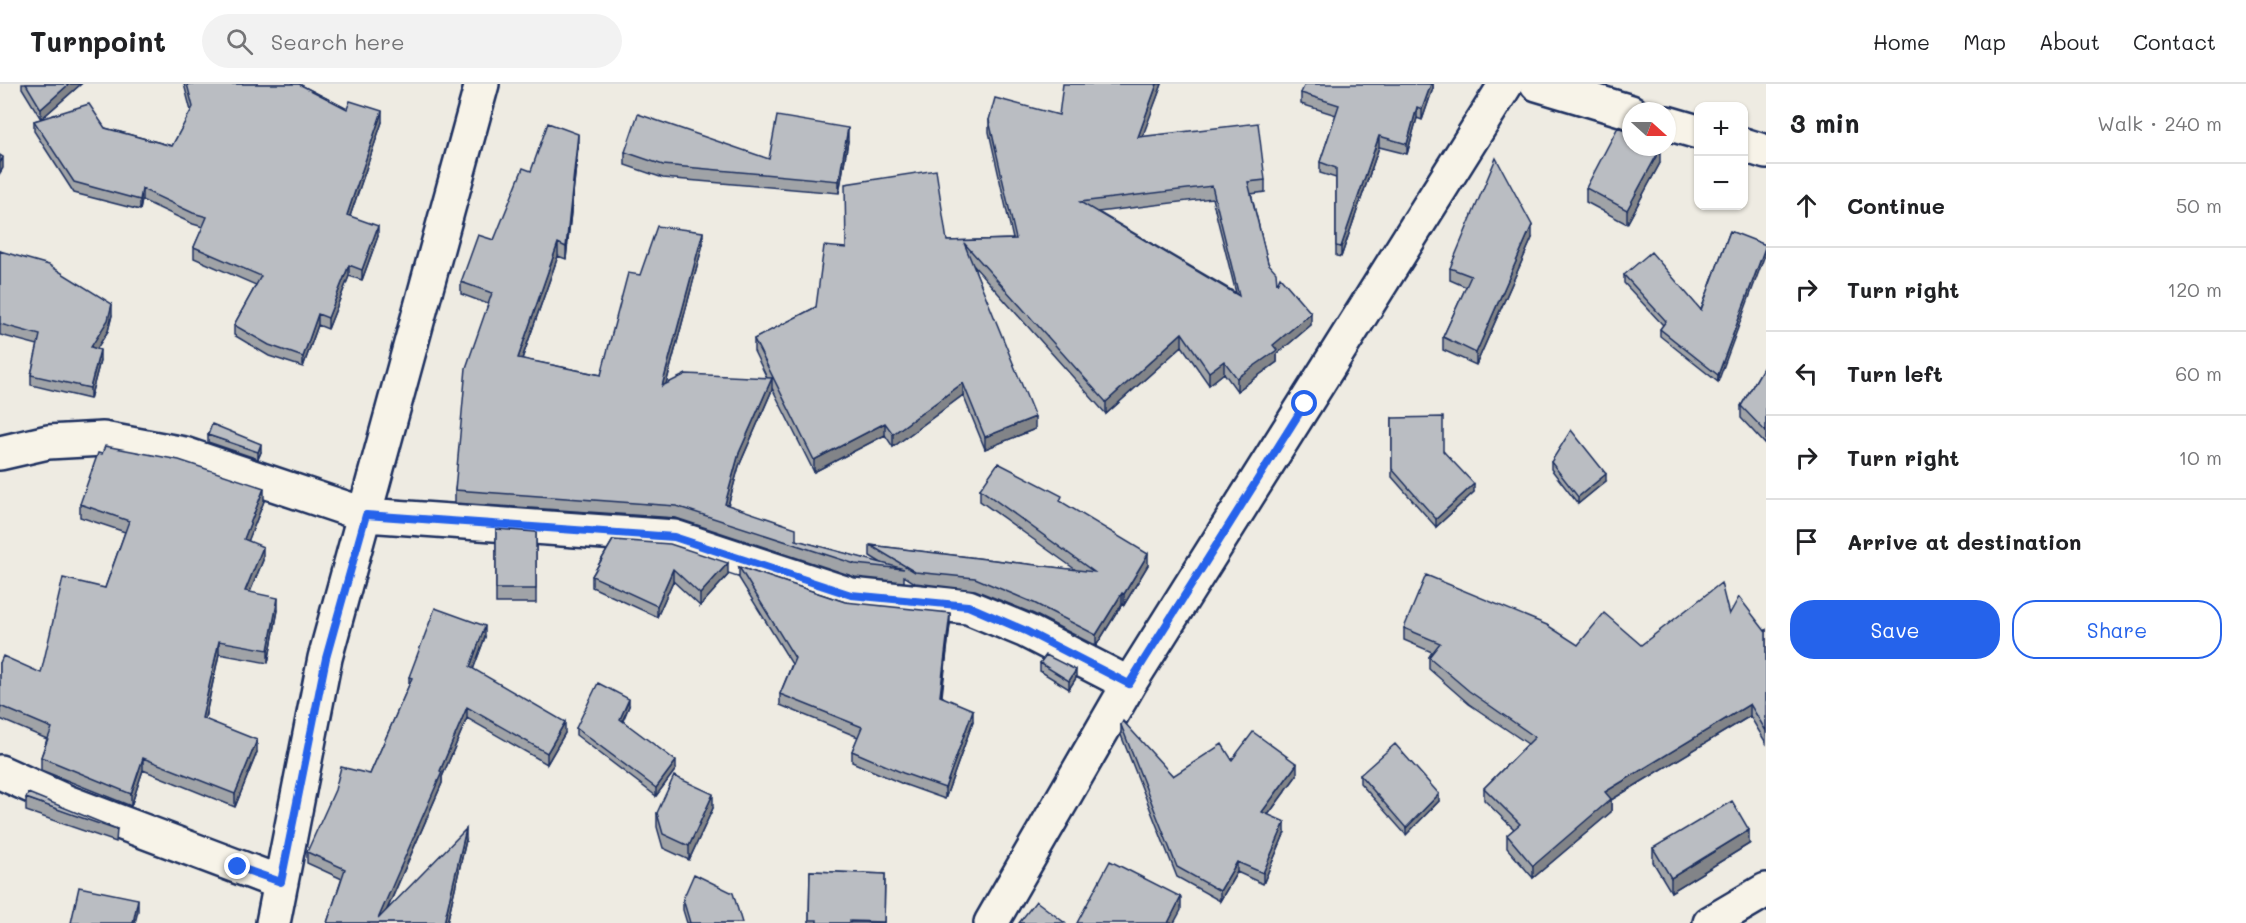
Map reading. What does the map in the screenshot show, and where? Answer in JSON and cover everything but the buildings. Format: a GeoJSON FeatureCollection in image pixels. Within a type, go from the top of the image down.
{"type":"FeatureCollection","features":[{"type":"Feature","properties":{"kind":"street"},"geometry":{"type":"LineString","coordinates":[[273,923],[326,658],[482,84]]}},
{"type":"Feature","properties":{"kind":"street"},"geometry":{"type":"LineString","coordinates":[[991,923],[1129,684],[1506,84]]}},
{"type":"Feature","properties":{"kind":"street"},"geometry":{"type":"LineString","coordinates":[[1537,84],[1622,109]]}},
{"type":"Feature","properties":{"kind":"street"},"geometry":{"type":"LineString","coordinates":[[1676,126],[1694,131]]}},
{"type":"Feature","properties":{"kind":"street"},"geometry":{"type":"LineString","coordinates":[[1748,147],[1766,152]]}},
{"type":"Feature","properties":{"kind":"street"},"geometry":{"type":"LineString","coordinates":[[0,453],[48,442],[103,439],[183,454],[366,515],[674,537],[851,595],[968,606],[1026,631],[1129,684]]}},
{"type":"Feature","properties":{"kind":"street"},"geometry":{"type":"LineString","coordinates":[[0,772],[69,803],[281,882]]}},
{"type":"Feature","properties":{"kind":"street"},"geometry":{"type":"LineString","coordinates":[[1710,923],[1766,890]]}},
{"type":"Feature","properties":{"kind":"route"},"geometry":{"type":"LineString","coordinates":[[238,867],[281,882],[326,658],[366,515],[674,537],[851,595],[968,606],[1026,631],[1129,684],[1305,404]]}}]}
